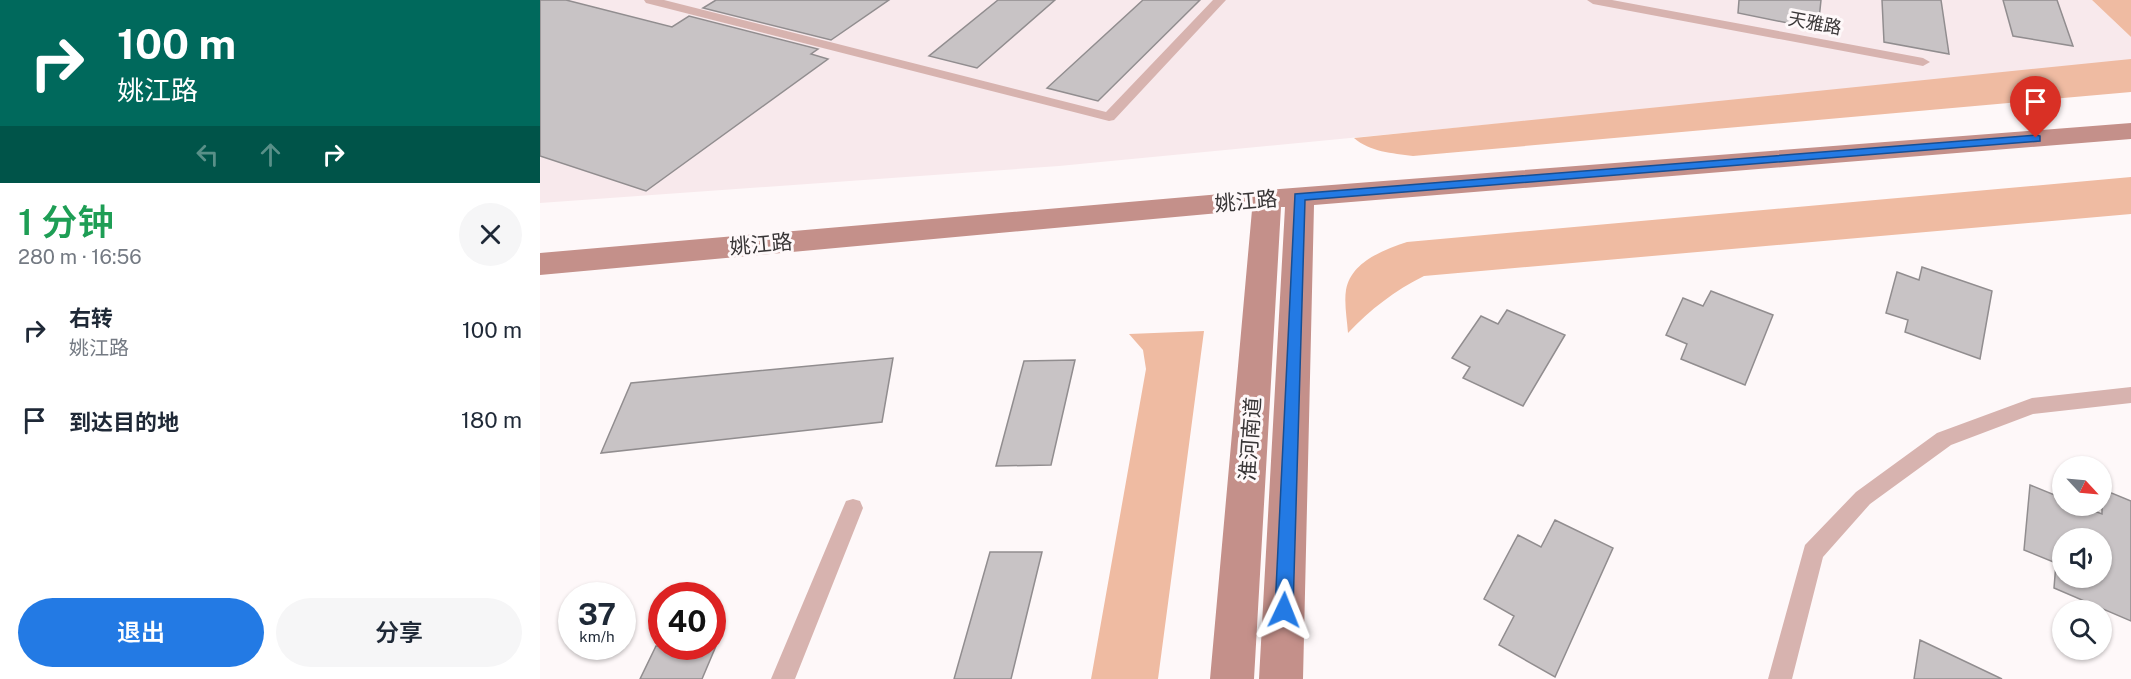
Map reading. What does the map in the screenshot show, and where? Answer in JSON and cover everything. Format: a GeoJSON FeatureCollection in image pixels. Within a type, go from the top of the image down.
{"type":"FeatureCollection","features":[{"type":"Feature","properties":{"kind":"main road","name":"姚江路"},"geometry":{"type":"LineString","coordinates":[[540,264],[1283,198],[2131,131]]}},
{"type":"Feature","properties":{"kind":"main road","name":"淮河南道"},"geometry":{"type":"LineString","coordinates":[[1232,679],[1283,198]]}},
{"type":"Feature","properties":{"kind":"main road","name":"淮河南道"},"geometry":{"type":"LineString","coordinates":[[1281,679],[1283,198]]}},
{"type":"Feature","properties":{"kind":"lane"},"geometry":{"type":"LineString","coordinates":[[650,0],[1109,117],[1220,0]]}},
{"type":"Feature","properties":{"kind":"lane","name":"天雅路"},"geometry":{"type":"LineString","coordinates":[[1593,0],[1923,62]]}},
{"type":"Feature","properties":{"kind":"lane"},"geometry":{"type":"LineString","coordinates":[[1780,679],[1813,552],[1863,498],[1944,440],[2032,406],[2131,396]]}},
{"type":"Feature","properties":{"kind":"lane"},"geometry":{"type":"LineString","coordinates":[[783,679],[853,508]]}},
{"type":"Feature","properties":{"kind":"shaded area"},"geometry":{"type":"Polygon","coordinates":[[[540,0],[2092,0],[2131,37],[2131,60],[1889,86],[1059,166],[540,203],[540,0]]]}},
{"type":"Feature","properties":{"kind":"shaded area"},"geometry":{"type":"Polygon","coordinates":[[[2092,0],[2131,0],[2131,37],[2092,0]]]}},
{"type":"Feature","properties":{"kind":"shaded area"},"geometry":{"type":"Polygon","coordinates":[[[2131,59],[2131,92],[1413,156],[1374,149],[1354,138],[2131,59]]]}},
{"type":"Feature","properties":{"kind":"shaded area"},"geometry":{"type":"Polygon","coordinates":[[[2131,177],[2131,214],[1424,276],[1383,301],[1348,333],[1345,295],[1354,272],[1369,258],[1407,242],[2131,177]]]}},
{"type":"Feature","properties":{"kind":"shaded area"},"geometry":{"type":"Polygon","coordinates":[[[1204,331],[1158,679],[1091,679],[1146,369],[1143,350],[1129,334],[1204,331]]]}},
{"type":"Feature","properties":{"kind":"building"},"geometry":{"type":"Polygon","coordinates":[[[540,0],[566,0],[672,27],[689,16],[818,49],[811,54],[828,59],[646,191],[540,156],[540,0]]]}},
{"type":"Feature","properties":{"kind":"building"},"geometry":{"type":"Polygon","coordinates":[[[716,0],[889,0],[831,40],[703,8],[716,0]]]}},
{"type":"Feature","properties":{"kind":"building"},"geometry":{"type":"Polygon","coordinates":[[[998,0],[1055,0],[977,68],[929,56],[998,0]]]}},
{"type":"Feature","properties":{"kind":"building"},"geometry":{"type":"Polygon","coordinates":[[[1143,0],[1200,0],[1098,101],[1047,88],[1143,0]]]}},
{"type":"Feature","properties":{"kind":"building"},"geometry":{"type":"Polygon","coordinates":[[[1739,0],[1821,0],[1818,29],[1738,13],[1739,0]]]}},
{"type":"Feature","properties":{"kind":"building"},"geometry":{"type":"Polygon","coordinates":[[[1882,0],[1941,0],[1949,54],[1884,42],[1882,0]]]}},
{"type":"Feature","properties":{"kind":"building"},"geometry":{"type":"Polygon","coordinates":[[[2003,0],[2057,0],[2073,46],[2013,36],[2003,0]]]}},
{"type":"Feature","properties":{"kind":"building"},"geometry":{"type":"Polygon","coordinates":[[[1922,267],[1992,291],[1980,359],[1905,332],[1908,320],[1886,313],[1897,272],[1919,280],[1922,267]]]}},
{"type":"Feature","properties":{"kind":"building"},"geometry":{"type":"Polygon","coordinates":[[[1711,291],[1773,315],[1745,385],[1681,359],[1687,344],[1666,335],[1683,298],[1703,306],[1711,291]]]}},
{"type":"Feature","properties":{"kind":"building"},"geometry":{"type":"Polygon","coordinates":[[[1507,310],[1565,335],[1523,406],[1463,378],[1470,367],[1452,358],[1481,316],[1498,324],[1507,310]]]}},
{"type":"Feature","properties":{"kind":"building"},"geometry":{"type":"Polygon","coordinates":[[[893,358],[882,422],[601,453],[631,383],[893,358]]]}},
{"type":"Feature","properties":{"kind":"building"},"geometry":{"type":"Polygon","coordinates":[[[1075,360],[1051,465],[996,466],[1024,361],[1075,360]]]}},
{"type":"Feature","properties":{"kind":"building"},"geometry":{"type":"Polygon","coordinates":[[[2030,485],[2052,494],[2052,516],[2112,516],[2112,493],[2131,501],[2131,621],[2112,613],[2112,600],[2082,600],[2054,588],[2112,588],[2112,528],[2052,528],[2052,561],[2024,550],[2030,485]]]}},
{"type":"Feature","properties":{"kind":"building"},"geometry":{"type":"Polygon","coordinates":[[[1555,520],[1613,548],[1555,677],[1499,645],[1514,616],[1484,599],[1518,535],[1541,547],[1555,520]]]}},
{"type":"Feature","properties":{"kind":"building"},"geometry":{"type":"Polygon","coordinates":[[[990,552],[1042,552],[1011,679],[954,679],[990,552]]]}},
{"type":"Feature","properties":{"kind":"building"},"geometry":{"type":"Polygon","coordinates":[[[1920,640],[2002,679],[1914,679],[1920,640]]]}},
{"type":"Feature","properties":{"kind":"building"},"geometry":{"type":"Polygon","coordinates":[[[649,660],[710,660],[702,679],[640,679],[649,660]]]}},
{"type":"Feature","properties":{"kind":"route"},"geometry":{"type":"LineString","coordinates":[[1284,610],[1300,197],[2036,138]]}}]}
